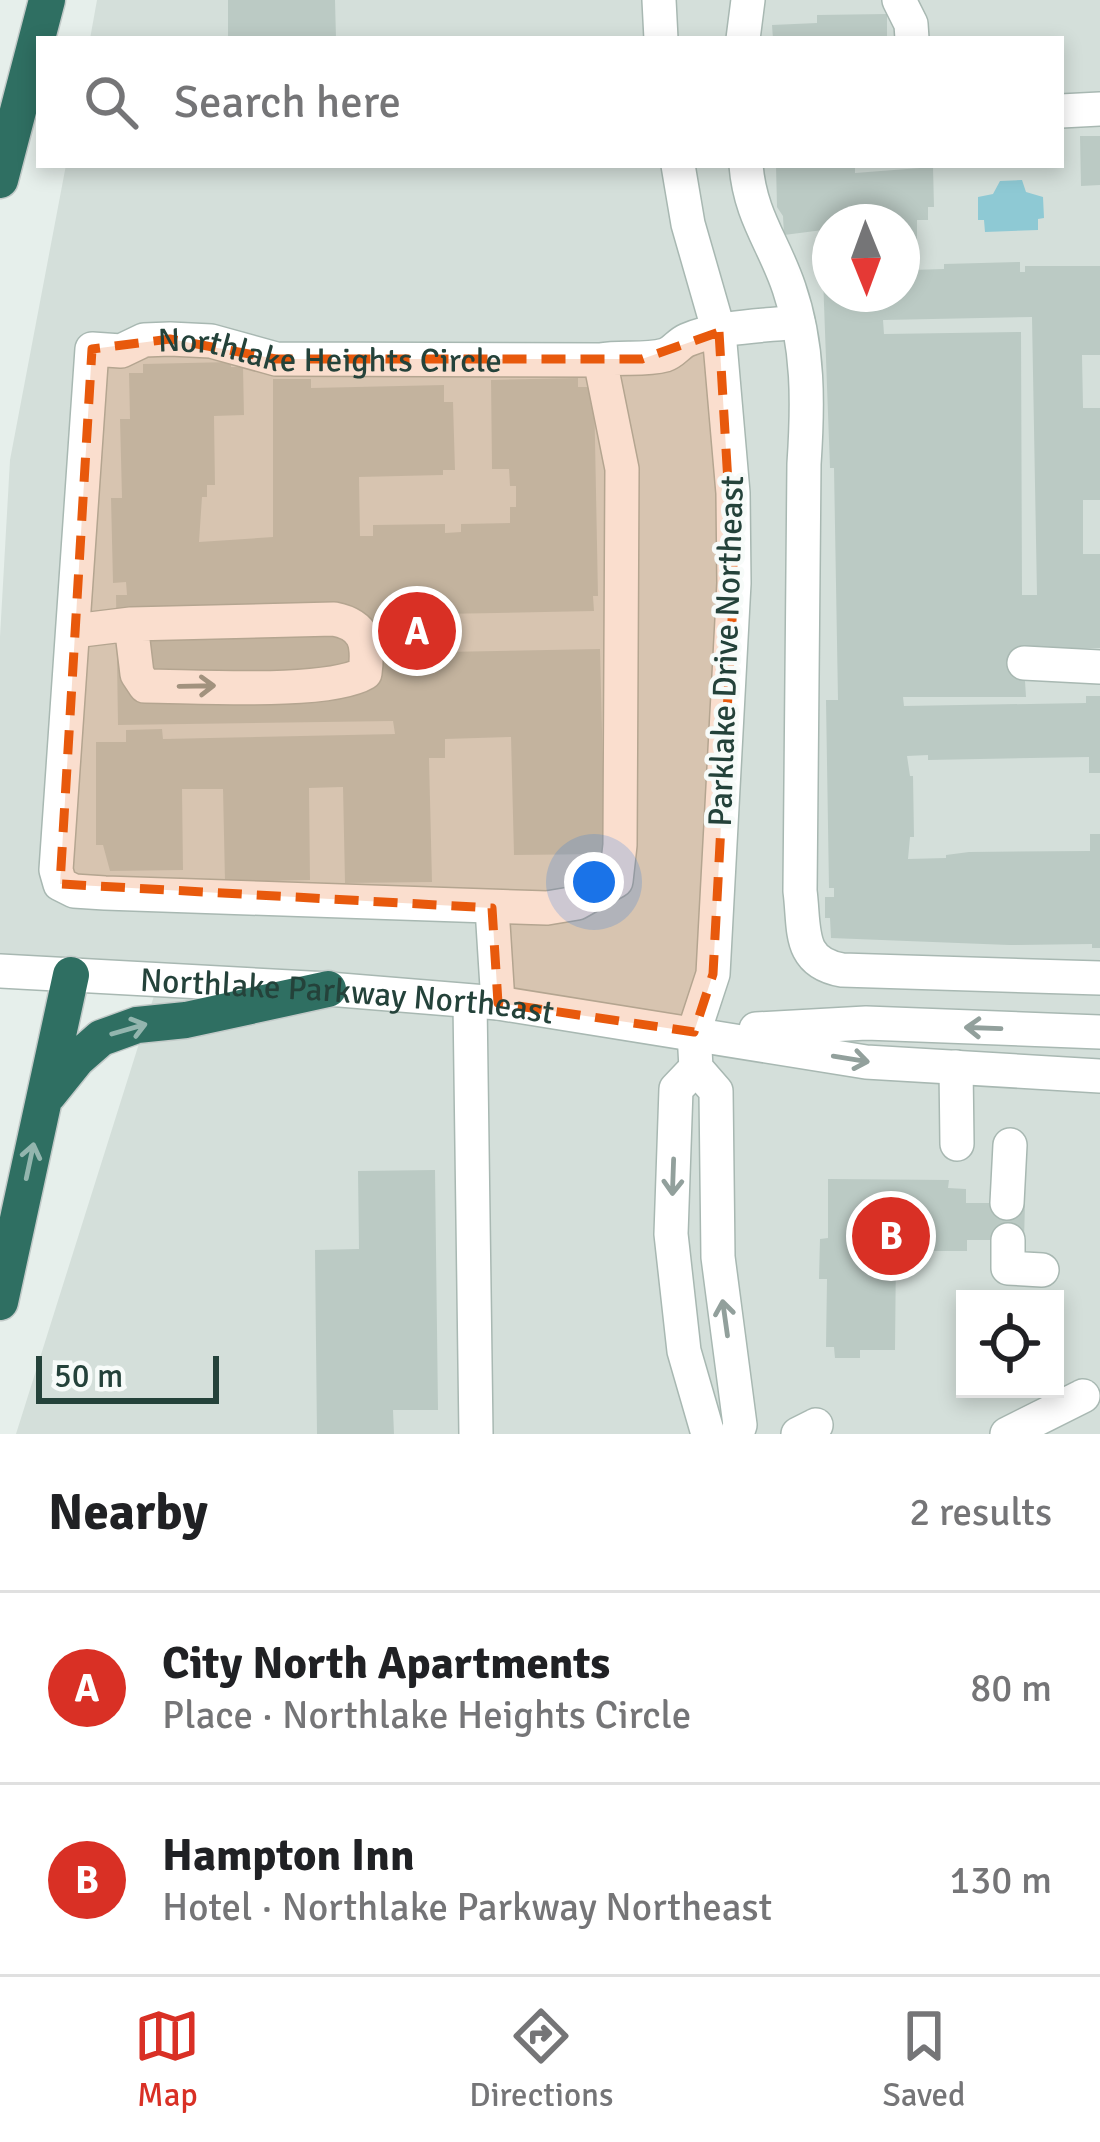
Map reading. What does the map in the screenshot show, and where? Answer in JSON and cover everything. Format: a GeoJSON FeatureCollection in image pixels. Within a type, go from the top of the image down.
{"type":"FeatureCollection","features":[{"type":"Feature","properties":{"kind":"highway"},"geometry":{"type":"LineString","coordinates":[[38,36],[47,0]]}},
{"type":"Feature","properties":{"kind":"highway"},"geometry":{"type":"LineString","coordinates":[[0,181],[36,42]]}},
{"type":"Feature","properties":{"kind":"highway"},"geometry":{"type":"LineString","coordinates":[[0,1302],[71,975]]}},
{"type":"Feature","properties":{"kind":"highway"},"geometry":{"type":"LineString","coordinates":[[43,1102],[100,1038],[137,1024],[186,1020],[328,988]]}},
{"type":"Feature","properties":{"kind":"street"},"geometry":{"type":"LineString","coordinates":[[659,0],[661,36]]}},
{"type":"Feature","properties":{"kind":"street"},"geometry":{"type":"LineString","coordinates":[[743,36],[748,0]]}},
{"type":"Feature","properties":{"kind":"street"},"geometry":{"type":"LineString","coordinates":[[899,0],[912,36]]}},
{"type":"Feature","properties":{"kind":"street"},"geometry":{"type":"LineString","coordinates":[[1064,111],[1100,109]]}},
{"type":"Feature","properties":{"kind":"street","name":"Parklake Drive Northeast"},"geometry":{"type":"LineString","coordinates":[[679,168],[688,224],[719,332],[733,493],[734,583],[712,974],[694,1033],[697,1068],[716,1091],[718,1257],[740,1425],[737,1434]]}},
{"type":"Feature","properties":{"kind":"street"},"geometry":{"type":"LineString","coordinates":[[747,168],[756,220],[788,284],[819,404],[804,464],[800,891],[808,952],[823,966],[842,970],[1100,978]]}},
{"type":"Feature","properties":{"kind":"street"},"geometry":{"type":"LineString","coordinates":[[612,358],[638,341],[666,335],[683,341],[799,322]]}},
{"type":"Feature","properties":{"kind":"street","name":"Northlake Heights Circle"},"geometry":{"type":"LineString","coordinates":[[170,339],[211,341],[276,359],[612,358],[622,469],[616,881],[577,903],[547,908],[105,893],[74,891],[60,884],[56,870],[92,349],[121,351],[144,340],[170,339]]}},
{"type":"Feature","properties":{"kind":"street"},"geometry":{"type":"LineString","coordinates":[[74,631],[131,624],[334,619],[351,622],[364,633],[365,673],[353,680],[310,684],[145,686],[137,674],[131,624]]}},
{"type":"Feature","properties":{"kind":"street"},"geometry":{"type":"LineString","coordinates":[[1024,663],[1100,667]]}},
{"type":"Feature","properties":{"kind":"street"},"geometry":{"type":"LineString","coordinates":[[476,1434],[484,1002],[492,908]]}},
{"type":"Feature","properties":{"kind":"street","name":"Northlake Parkway Northeast"},"geometry":{"type":"LineString","coordinates":[[1,971],[328,988],[484,1002],[866,1062],[1100,1076]]}},
{"type":"Feature","properties":{"kind":"street","name":"Northlake Parkway Northeast"},"geometry":{"type":"LineString","coordinates":[[694,1033],[866,1023],[1100,1032]]}},
{"type":"Feature","properties":{"kind":"street"},"geometry":{"type":"LineString","coordinates":[[956,1067],[957,1144]]}},
{"type":"Feature","properties":{"kind":"street","name":"Parklake Drive Northeast"},"geometry":{"type":"LineString","coordinates":[[697,1068],[676,1089],[671,1234],[684,1351],[708,1434]]}},
{"type":"Feature","properties":{"kind":"street"},"geometry":{"type":"LineString","coordinates":[[1007,1203],[1010,1145]]}},
{"type":"Feature","properties":{"kind":"street"},"geometry":{"type":"LineString","coordinates":[[1008,1240],[1008,1268],[1042,1270]]}},
{"type":"Feature","properties":{"kind":"street"},"geometry":{"type":"LineString","coordinates":[[1007,1434],[1082,1396]]}},
{"type":"Feature","properties":{"kind":"highlighted area"},"geometry":{"type":"Polygon","coordinates":[[[719,332],[734,583],[713,974],[694,1032],[498,1003],[492,908],[60,884],[92,349],[170,339],[276,359],[642,359],[719,332]]]}},
{"type":"Feature","properties":{"kind":"shaded area"},"geometry":{"type":"Polygon","coordinates":[[[97,0],[1100,0],[1100,1434],[16,1434],[159,980],[0,968],[0,637],[10,460],[65,168],[1064,168],[1064,36],[91,36],[97,0]]]}},
{"type":"Feature","properties":{"kind":"water"},"geometry":{"type":"Polygon","coordinates":[[[1022,180],[1026,192],[1043,197],[1044,218],[1038,219],[1038,230],[985,232],[984,220],[978,220],[978,197],[993,194],[1000,181],[1022,180]]]}},
{"type":"Feature","properties":{"kind":"building"},"geometry":{"type":"Polygon","coordinates":[[[228,0],[335,0],[336,36],[228,36],[228,0]]]}},
{"type":"Feature","properties":{"kind":"building"},"geometry":{"type":"Polygon","coordinates":[[[887,14],[887,36],[773,36],[772,25],[817,23],[817,15],[887,14]]]}},
{"type":"Feature","properties":{"kind":"building"},"geometry":{"type":"Polygon","coordinates":[[[1080,136],[1100,136],[1100,185],[1081,186],[1080,136]]]}},
{"type":"Feature","properties":{"kind":"building"},"geometry":{"type":"Polygon","coordinates":[[[776,168],[855,168],[855,173],[933,168],[934,207],[928,207],[928,220],[920,220],[920,204],[812,204],[812,231],[784,235],[783,216],[777,207],[776,168]]]}},
{"type":"Feature","properties":{"kind":"building"},"geometry":{"type":"Polygon","coordinates":[[[1020,262],[1020,272],[1025,272],[1025,266],[1100,266],[1100,355],[1082,355],[1083,408],[1100,408],[1100,500],[1083,500],[1083,554],[1100,554],[1100,648],[1023,649],[1026,697],[903,697],[904,706],[1086,703],[1086,696],[1100,696],[1100,773],[1089,773],[1089,757],[928,760],[928,755],[907,756],[913,776],[914,837],[910,837],[908,859],[969,852],[1090,851],[1090,834],[1100,834],[1100,948],[1092,944],[831,938],[830,918],[825,918],[825,897],[834,897],[834,888],[829,888],[826,700],[838,700],[834,468],[830,468],[824,312],[920,312],[920,270],[944,269],[944,264],[1020,262]],[[1032,317],[883,320],[884,334],[1021,332],[1022,595],[1037,595],[1032,317]]]}},
{"type":"Feature","properties":{"kind":"building"},"geometry":{"type":"Polygon","coordinates":[[[231,362],[231,367],[243,367],[244,415],[214,416],[215,485],[207,485],[207,497],[202,497],[199,542],[273,537],[273,379],[311,379],[311,388],[444,385],[444,402],[453,402],[455,470],[443,470],[443,475],[359,477],[360,536],[373,536],[373,525],[445,524],[445,533],[461,532],[461,524],[510,523],[516,486],[510,486],[509,469],[492,469],[491,380],[578,378],[578,387],[594,387],[598,596],[593,596],[594,611],[442,614],[443,652],[600,649],[605,854],[514,855],[511,737],[445,739],[445,758],[429,758],[432,882],[345,883],[343,787],[309,788],[310,880],[225,882],[223,789],[182,789],[183,870],[110,871],[103,845],[96,845],[96,742],[126,742],[126,730],[162,729],[163,739],[395,734],[393,721],[118,725],[116,595],[127,595],[126,582],[113,583],[111,498],[122,498],[120,419],[130,419],[129,373],[143,373],[143,364],[231,362]]]}},
{"type":"Feature","properties":{"kind":"building"},"geometry":{"type":"Polygon","coordinates":[[[435,1170],[438,1410],[393,1410],[394,1434],[317,1434],[315,1250],[359,1249],[358,1171],[435,1170]]]}},
{"type":"Feature","properties":{"kind":"building"},"geometry":{"type":"Polygon","coordinates":[[[828,1179],[949,1180],[948,1188],[966,1189],[966,1203],[1025,1203],[1024,1240],[967,1240],[967,1251],[896,1251],[895,1350],[860,1350],[860,1358],[835,1358],[834,1347],[826,1347],[827,1279],[819,1279],[820,1239],[828,1238],[828,1179]]]}},
{"type":"Feature","properties":{"kind":"place","name":"City North Apartments"},"geometry":{"type":"Point","coordinates":[417,631]}},
{"type":"Feature","properties":{"kind":"place","name":"Hampton Inn"},"geometry":{"type":"Point","coordinates":[891,1236]}}]}
